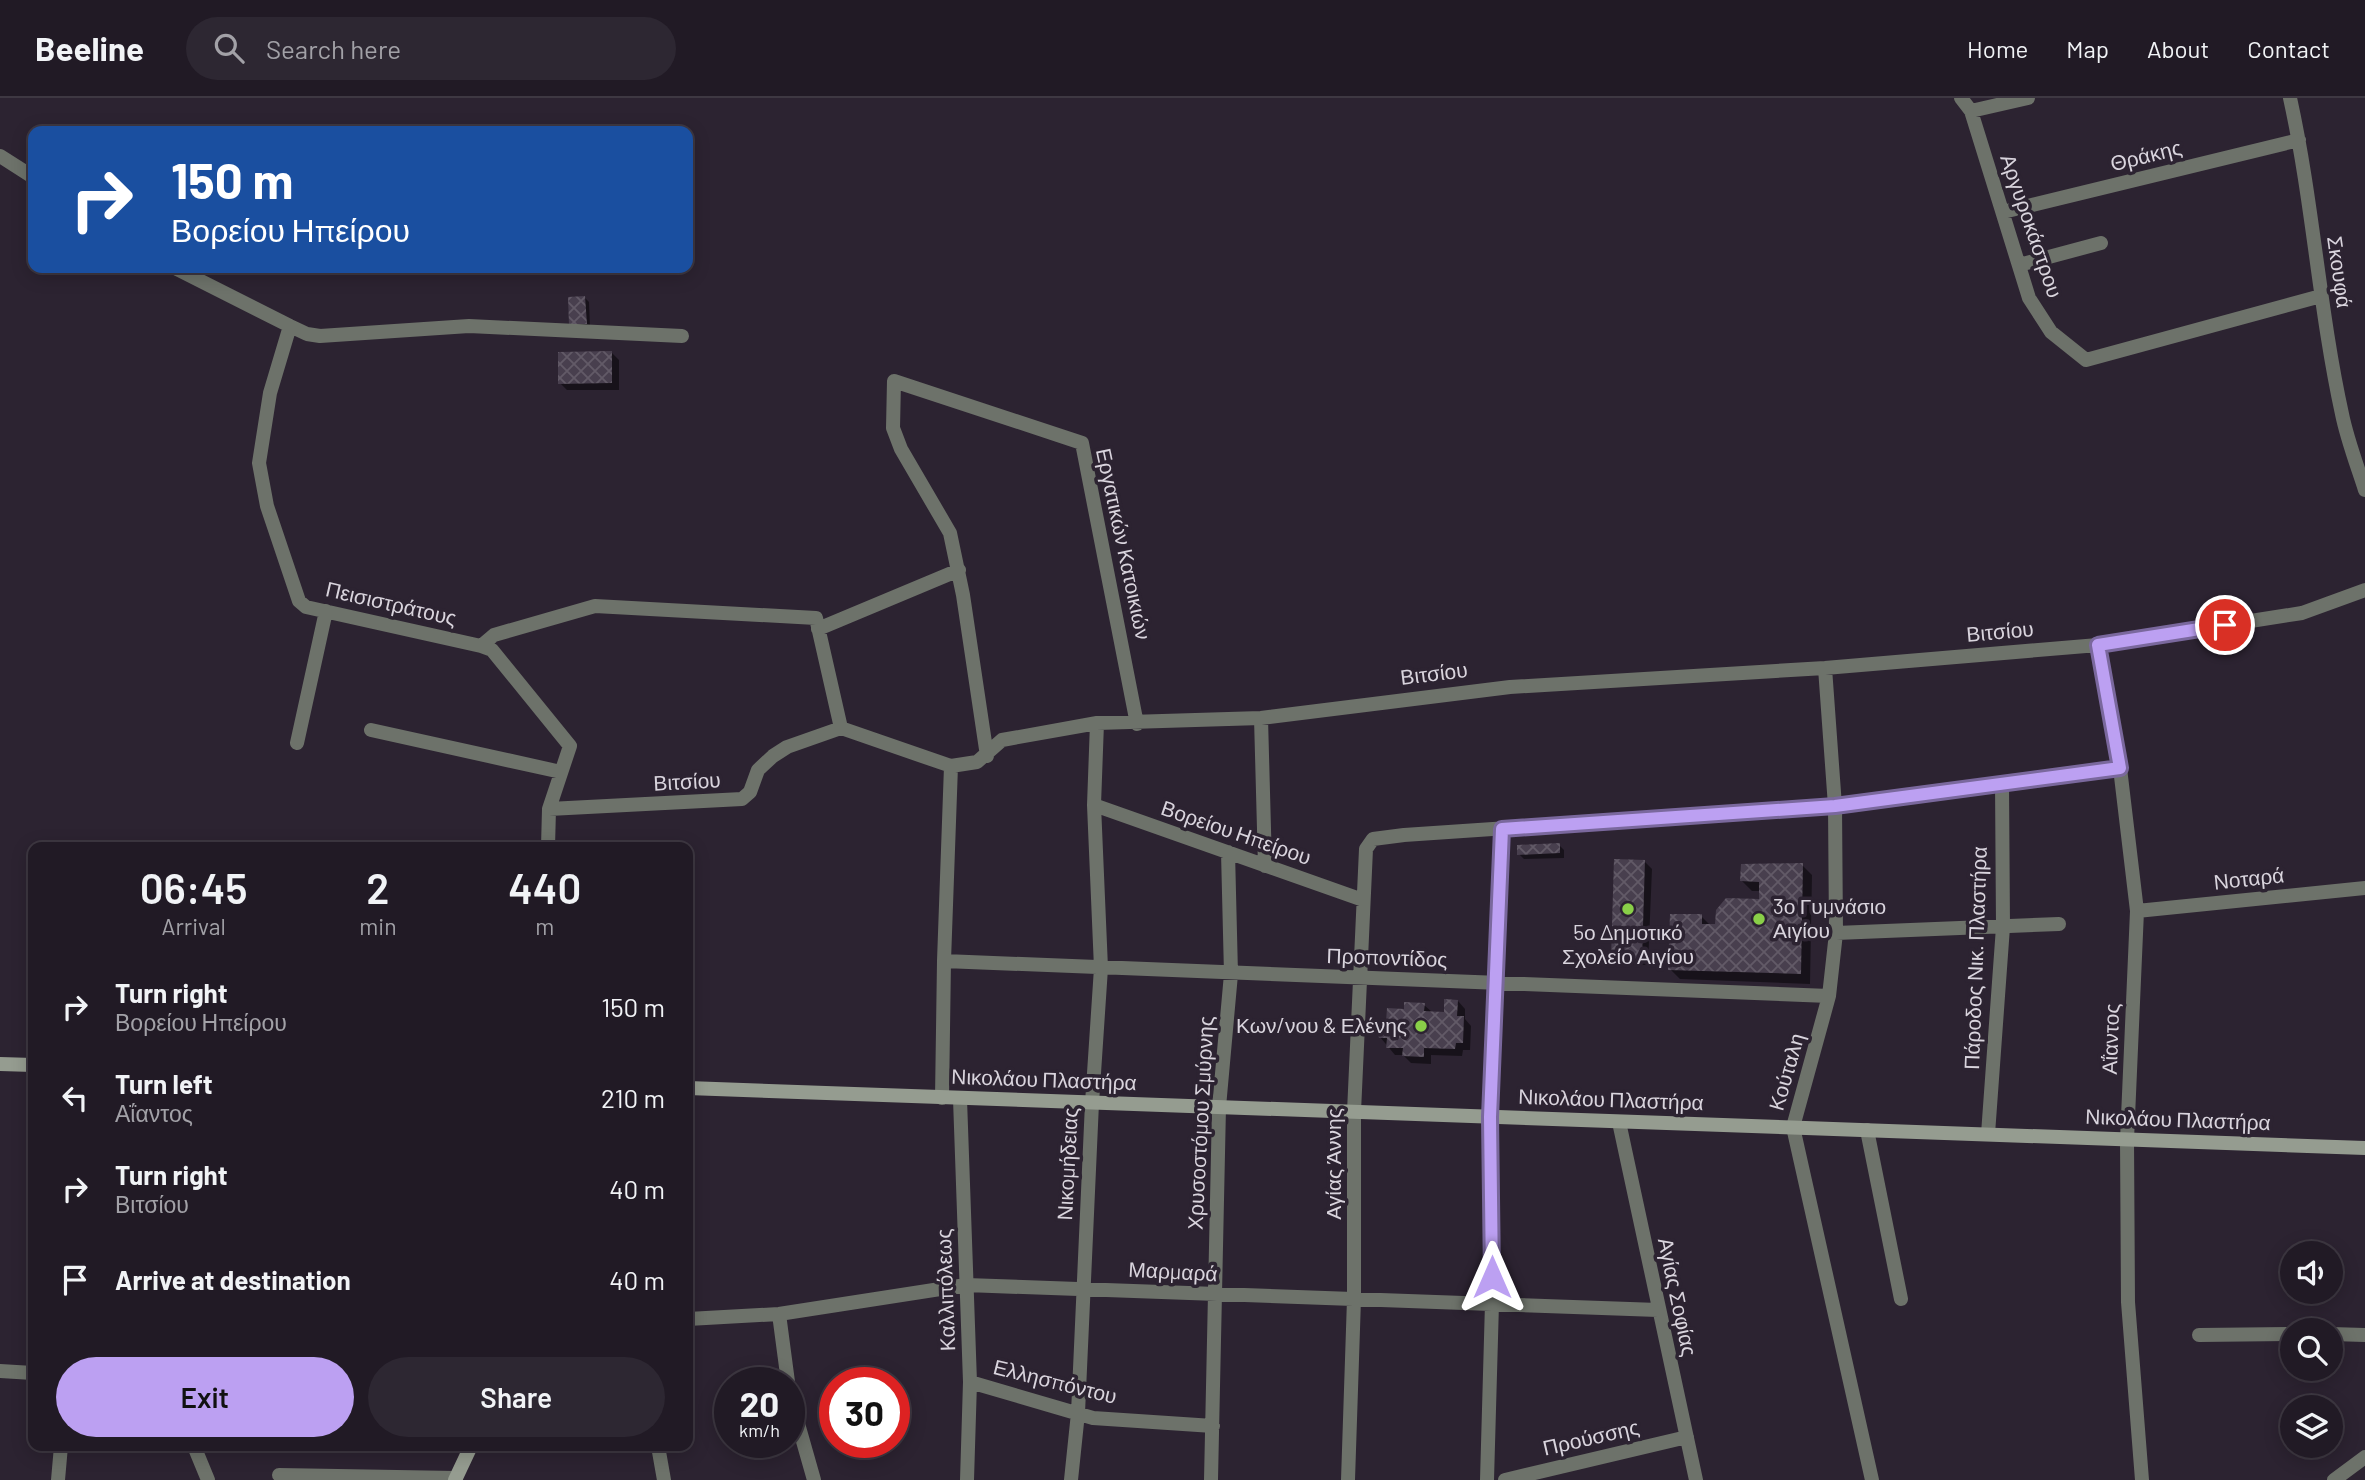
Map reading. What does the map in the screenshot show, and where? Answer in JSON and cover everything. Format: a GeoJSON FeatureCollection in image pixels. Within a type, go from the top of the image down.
{"type":"FeatureCollection","features":[{"type":"Feature","properties":{"kind":"main road"},"geometry":{"type":"LineString","coordinates":[[0,1064],[28,1065]]}},
{"type":"Feature","properties":{"kind":"main road","name":"Νικολάου Πλαστήρα"},"geometry":{"type":"LineString","coordinates":[[693,1088],[2365,1148]]}},
{"type":"Feature","properties":{"kind":"main road"},"geometry":{"type":"LineString","coordinates":[[456,1479],[469,1451]]}},
{"type":"Feature","properties":{"kind":"street","name":"Αργυροκάστρου"},"geometry":{"type":"LineString","coordinates":[[1961,98],[1971,111],[2029,298],[2051,332],[2086,360],[2321,296]]}},
{"type":"Feature","properties":{"kind":"street"},"geometry":{"type":"LineString","coordinates":[[1971,111],[2028,98]]}},
{"type":"Feature","properties":{"kind":"street","name":"Σκουφά"},"geometry":{"type":"LineString","coordinates":[[2290,98],[2299,140],[2321,296],[2342,416],[2365,490]]}},
{"type":"Feature","properties":{"kind":"street","name":"Θράκης"},"geometry":{"type":"LineString","coordinates":[[2003,212],[2299,140]]}},
{"type":"Feature","properties":{"kind":"street"},"geometry":{"type":"LineString","coordinates":[[0,156],[28,174]]}},
{"type":"Feature","properties":{"kind":"street"},"geometry":{"type":"LineString","coordinates":[[2019,265],[2101,243]]}},
{"type":"Feature","properties":{"kind":"street"},"geometry":{"type":"LineString","coordinates":[[185,273],[307,334],[320,336],[469,326],[682,336]]}},
{"type":"Feature","properties":{"kind":"street","name":"Πεισιστράτους"},"geometry":{"type":"LineString","coordinates":[[290,326],[270,393],[259,463],[267,506],[299,601],[306,607],[492,650],[570,746],[549,808],[548,842]]}},
{"type":"Feature","properties":{"kind":"street","name":"Εργατικών Κατοικιών"},"geometry":{"type":"LineString","coordinates":[[959,569],[950,533],[901,449],[893,428],[894,382],[1082,443],[1137,724]]}},
{"type":"Feature","properties":{"kind":"street"},"geometry":{"type":"LineString","coordinates":[[818,629],[959,569],[987,756]]}},
{"type":"Feature","properties":{"kind":"street","name":"Βιτσίου"},"geometry":{"type":"LineString","coordinates":[[951,766],[977,762],[987,756],[1002,740],[1097,723],[1137,724],[1261,718],[1510,687],[1825,668],[2098,645],[2302,613],[2365,590]]}},
{"type":"Feature","properties":{"kind":"street"},"geometry":{"type":"LineString","coordinates":[[481,646],[494,635],[595,606],[816,618],[841,728],[951,766],[942,1098]]}},
{"type":"Feature","properties":{"kind":"street"},"geometry":{"type":"LineString","coordinates":[[297,743],[326,611]]}},
{"type":"Feature","properties":{"kind":"street","name":"Αΐαντος"},"geometry":{"type":"LineString","coordinates":[[2098,645],[2120,768],[2137,911],[2127,1140],[2128,1302],[2142,1480]]}},
{"type":"Feature","properties":{"kind":"street","name":"Κούταλη"},"geometry":{"type":"LineString","coordinates":[[1825,668],[1835,806],[1836,933],[1829,996],[1793,1127],[1872,1480]]}},
{"type":"Feature","properties":{"kind":"street"},"geometry":{"type":"LineString","coordinates":[[1261,718],[1265,866]]}},
{"type":"Feature","properties":{"kind":"street","name":"Νικομήδειας"},"geometry":{"type":"LineString","coordinates":[[1071,1480],[1078,1413],[1101,968],[1094,805],[1097,723]]}},
{"type":"Feature","properties":{"kind":"street","name":"Βιτσίου"},"geometry":{"type":"LineString","coordinates":[[549,808],[742,799],[750,792],[758,770],[773,755],[787,747],[841,728]]}},
{"type":"Feature","properties":{"kind":"street"},"geometry":{"type":"LineString","coordinates":[[371,730],[561,772]]}},
{"type":"Feature","properties":{"kind":"street"},"geometry":{"type":"LineString","coordinates":[[1487,1480],[1492,1303],[1490,1117],[1502,829],[1835,806],[2120,768]]}},
{"type":"Feature","properties":{"kind":"street","name":"Πάροδος Νικ. Πλαστήρα"},"geometry":{"type":"LineString","coordinates":[[1988,1135],[2003,927],[2002,783]]}},
{"type":"Feature","properties":{"kind":"street","name":"Βορείου Ηπείρου"},"geometry":{"type":"LineString","coordinates":[[1094,805],[1363,900]]}},
{"type":"Feature","properties":{"kind":"street","name":"Αγίας Άννης"},"geometry":{"type":"LineString","coordinates":[[1348,1480],[1354,1299],[1354,1112],[1366,849],[1373,839],[1382,837],[1502,829]]}},
{"type":"Feature","properties":{"kind":"street","name":"Χρυσοστόμου Σμύρνης"},"geometry":{"type":"LineString","coordinates":[[1210,1480],[1219,1107],[1231,974],[1228,852]]}},
{"type":"Feature","properties":{"kind":"street","name":"Νοταρά"},"geometry":{"type":"LineString","coordinates":[[2137,911],[2365,888]]}},
{"type":"Feature","properties":{"kind":"street"},"geometry":{"type":"LineString","coordinates":[[1836,933],[2059,924]]}},
{"type":"Feature","properties":{"kind":"street","name":"Προποντίδος"},"geometry":{"type":"LineString","coordinates":[[944,961],[1829,996]]}},
{"type":"Feature","properties":{"kind":"street","name":"Καλλιπόλεως"},"geometry":{"type":"LineString","coordinates":[[960,1099],[970,1382],[967,1480]]}},
{"type":"Feature","properties":{"kind":"street","name":"Αγίας Σοφίας"},"geometry":{"type":"LineString","coordinates":[[1619,1122],[1696,1480]]}},
{"type":"Feature","properties":{"kind":"street"},"geometry":{"type":"LineString","coordinates":[[1867,1130],[1901,1300]]}},
{"type":"Feature","properties":{"kind":"street","name":"Μαρμαρά"},"geometry":{"type":"LineString","coordinates":[[693,1319],[779,1314],[966,1285],[1658,1310]]}},
{"type":"Feature","properties":{"kind":"street"},"geometry":{"type":"LineString","coordinates":[[779,1314],[786,1367]]}},
{"type":"Feature","properties":{"kind":"street"},"geometry":{"type":"LineString","coordinates":[[2199,1335],[2280,1334]]}},
{"type":"Feature","properties":{"kind":"street"},"geometry":{"type":"LineString","coordinates":[[2343,1334],[2365,1335]]}},
{"type":"Feature","properties":{"kind":"street"},"geometry":{"type":"LineString","coordinates":[[0,1371],[28,1373]]}},
{"type":"Feature","properties":{"kind":"street","name":"Ελλησπόντου"},"geometry":{"type":"LineString","coordinates":[[970,1382],[1109,1420],[1213,1426]]}},
{"type":"Feature","properties":{"kind":"street","name":"Προύσσης"},"geometry":{"type":"LineString","coordinates":[[1505,1480],[1687,1437]]}},
{"type":"Feature","properties":{"kind":"street"},"geometry":{"type":"LineString","coordinates":[[805,1448],[814,1480]]}},
{"type":"Feature","properties":{"kind":"street"},"geometry":{"type":"LineString","coordinates":[[58,1480],[61,1451]]}},
{"type":"Feature","properties":{"kind":"street"},"geometry":{"type":"LineString","coordinates":[[196,1451],[208,1480]]}},
{"type":"Feature","properties":{"kind":"street"},"geometry":{"type":"LineString","coordinates":[[659,1451],[664,1480]]}},
{"type":"Feature","properties":{"kind":"street"},"geometry":{"type":"LineString","coordinates":[[2338,1477],[2365,1457]]}},
{"type":"Feature","properties":{"kind":"street"},"geometry":{"type":"LineString","coordinates":[[279,1475],[456,1479]]}},
{"type":"Feature","properties":{"kind":"building"},"geometry":{"type":"Polygon","coordinates":[[[585,296],[587,324],[569,325],[568,297],[585,296]]]}},
{"type":"Feature","properties":{"kind":"building"},"geometry":{"type":"Polygon","coordinates":[[[612,351],[612,383],[558,384],[558,352],[612,351]]]}},
{"type":"Feature","properties":{"kind":"building"},"geometry":{"type":"Polygon","coordinates":[[[1560,843],[1560,853],[1517,855],[1517,845],[1560,843]]]}},
{"type":"Feature","properties":{"kind":"building","name":"5ο Δημοτικό Σχολείο Αιγίου"},"geometry":{"type":"Polygon","coordinates":[[[1614,859],[1645,860],[1642,959],[1611,958],[1614,859]]]}},
{"type":"Feature","properties":{"kind":"building","name":"3ο Γυμνάσιο Αιγίου"},"geometry":{"type":"Polygon","coordinates":[[[1803,863],[1801,974],[1668,970],[1670,914],[1702,914],[1702,924],[1715,924],[1716,910],[1726,898],[1759,899],[1759,882],[1740,881],[1741,864],[1803,863]]]}},
{"type":"Feature","properties":{"kind":"building","name":"Κων/νου & Ελένης"},"geometry":{"type":"Polygon","coordinates":[[[1444,999],[1458,1000],[1457,1016],[1464,1016],[1463,1043],[1456,1043],[1455,1049],[1424,1048],[1424,1057],[1402,1056],[1403,1048],[1386,1048],[1387,1038],[1379,1038],[1376,1030],[1378,1021],[1386,1022],[1387,1008],[1404,1009],[1404,1002],[1425,1003],[1424,1011],[1444,1012],[1444,999]]]}},
{"type":"Feature","properties":{"kind":"place","name":"5ο Δημοτικό Σχολείο Αιγίου"},"geometry":{"type":"Point","coordinates":[1628,909]}},
{"type":"Feature","properties":{"kind":"place","name":"3ο Γυμνάσιο Αιγίου"},"geometry":{"type":"Point","coordinates":[1759,919]}},
{"type":"Feature","properties":{"kind":"place","name":"Κων/νου & Ελένης"},"geometry":{"type":"Point","coordinates":[1421,1026]}},
{"type":"Feature","properties":{"kind":"route"},"geometry":{"type":"LineString","coordinates":[[1492,1277],[1490,1117],[1502,829],[1835,806],[2120,768],[2098,645],[2225,625]]}}]}
